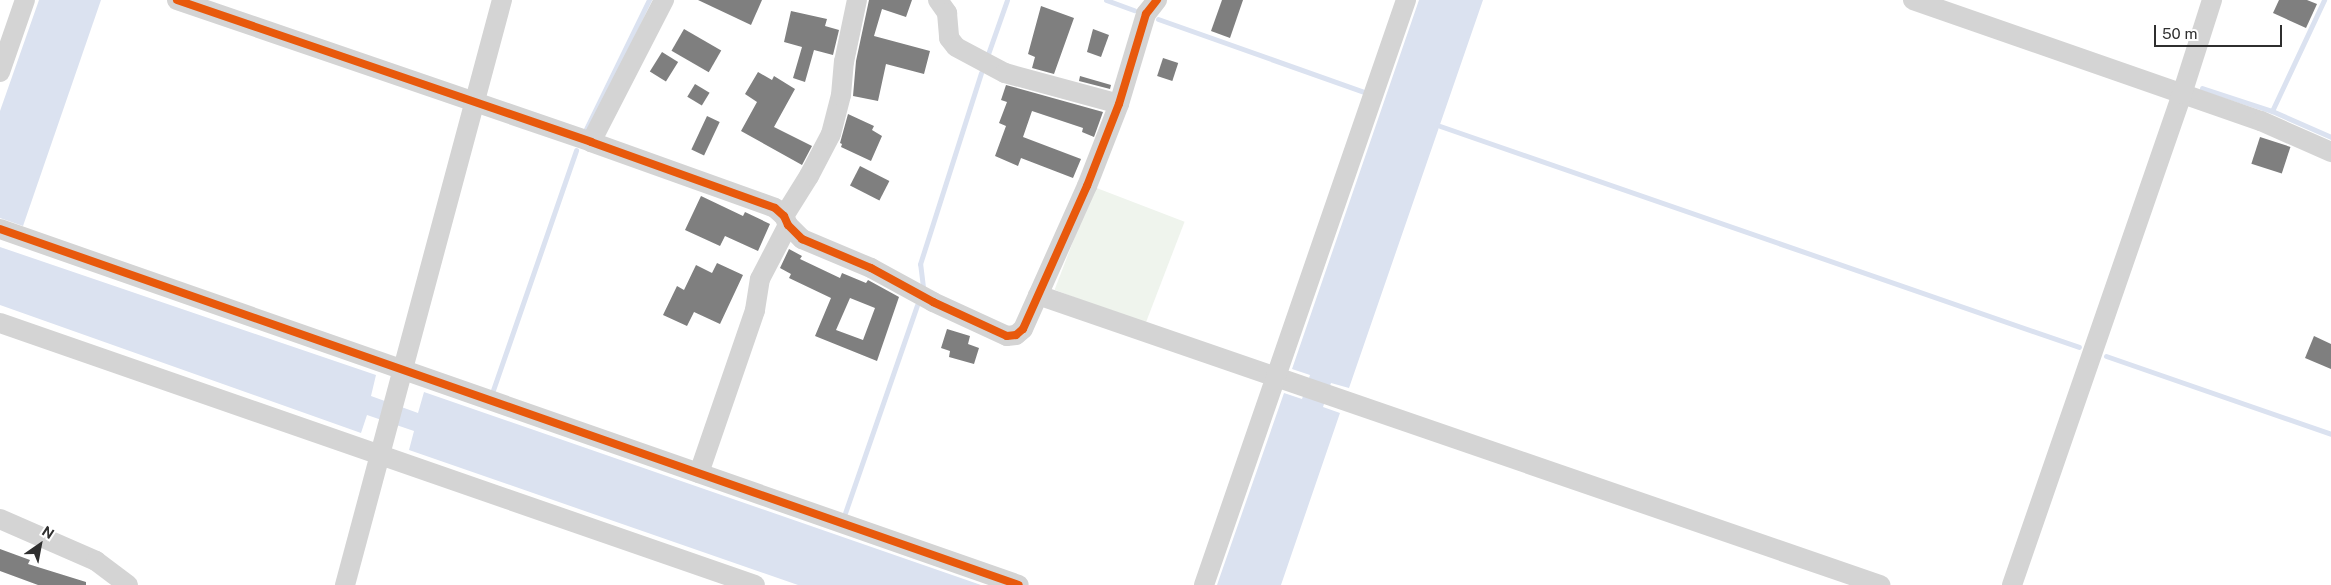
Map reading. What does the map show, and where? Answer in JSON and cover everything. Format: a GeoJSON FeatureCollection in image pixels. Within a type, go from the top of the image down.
{"type":"FeatureCollection","features":[{"type":"Feature","properties":{"kind":"street"},"geometry":{"type":"LineString","coordinates":[[0,72],[25,0]]}},
{"type":"Feature","properties":{"kind":"street"},"geometry":{"type":"LineString","coordinates":[[177,0],[592,142],[774,208],[802,239],[871,268],[933,302],[1007,336],[1016,335],[1023,329],[1087,186],[1119,104],[1146,14],[1157,0]]}},
{"type":"Feature","properties":{"kind":"street"},"geometry":{"type":"LineString","coordinates":[[344,585],[502,0]]}},
{"type":"Feature","properties":{"kind":"street"},"geometry":{"type":"LineString","coordinates":[[592,142],[664,0]]}},
{"type":"Feature","properties":{"kind":"street"},"geometry":{"type":"LineString","coordinates":[[699,473],[755,310],[760,279],[786,220],[830,134],[841,96],[844,62],[857,0]]}},
{"type":"Feature","properties":{"kind":"street"},"geometry":{"type":"LineString","coordinates":[[938,0],[947,13],[949,38],[956,46],[1005,73],[1119,104]]}},
{"type":"Feature","properties":{"kind":"street"},"geometry":{"type":"LineString","coordinates":[[1204,585],[1406,0]]}},
{"type":"Feature","properties":{"kind":"street"},"geometry":{"type":"LineString","coordinates":[[1913,0],[2261,121],[2331,152]]}},
{"type":"Feature","properties":{"kind":"street"},"geometry":{"type":"LineString","coordinates":[[2012,585],[2182,94],[2212,0]]}},
{"type":"Feature","properties":{"kind":"street"},"geometry":{"type":"LineString","coordinates":[[0,229],[1020,585]]}},
{"type":"Feature","properties":{"kind":"street"},"geometry":{"type":"LineString","coordinates":[[1038,295],[1880,585]]}},
{"type":"Feature","properties":{"kind":"street"},"geometry":{"type":"LineString","coordinates":[[0,323],[755,585]]}},
{"type":"Feature","properties":{"kind":"street"},"geometry":{"type":"LineString","coordinates":[[0,519],[96,561],[128,585]]}},
{"type":"Feature","properties":{"kind":"shaded area"},"geometry":{"type":"Polygon","coordinates":[[[39,0],[101,0],[23,226],[0,218],[0,111],[39,0]]]}},
{"type":"Feature","properties":{"kind":"shaded area"},"geometry":{"type":"Polygon","coordinates":[[[1419,0],[1483,0],[1349,388],[1331,383],[1323,407],[1340,413],[1281,585],[1217,585],[1284,393],[1302,399],[1310,375],[1292,369],[1419,0]]]}},
{"type":"Feature","properties":{"kind":"shaded area"},"geometry":{"type":"Polygon","coordinates":[[[1094,187],[1185,222],[1145,324],[1055,290],[1094,187]]]}},
{"type":"Feature","properties":{"kind":"shaded area"},"geometry":{"type":"Polygon","coordinates":[[[0,247],[376,375],[371,396],[418,413],[424,392],[981,585],[798,585],[409,450],[414,431],[367,415],[361,433],[0,305],[0,247]]]}},
{"type":"Feature","properties":{"kind":"building"},"geometry":{"type":"Polygon","coordinates":[[[698,0],[762,0],[751,25],[698,0]]]}},
{"type":"Feature","properties":{"kind":"building"},"geometry":{"type":"Polygon","coordinates":[[[869,0],[912,0],[906,17],[882,9],[874,36],[930,51],[924,74],[886,64],[878,101],[853,96],[856,61],[869,0]]]}},
{"type":"Feature","properties":{"kind":"building"},"geometry":{"type":"Polygon","coordinates":[[[1222,0],[1243,0],[1230,38],[1211,31],[1222,0]]]}},
{"type":"Feature","properties":{"kind":"building"},"geometry":{"type":"Polygon","coordinates":[[[2279,0],[2307,0],[2317,4],[2306,28],[2273,13],[2279,0]]]}},
{"type":"Feature","properties":{"kind":"building"},"geometry":{"type":"Polygon","coordinates":[[[1041,6],[1074,18],[1054,74],[1032,68],[1035,57],[1028,54],[1041,6]]]}},
{"type":"Feature","properties":{"kind":"building"},"geometry":{"type":"Polygon","coordinates":[[[791,11],[827,19],[825,26],[839,30],[833,55],[814,50],[805,82],[793,78],[802,47],[784,42],[791,11]]]}},
{"type":"Feature","properties":{"kind":"building"},"geometry":{"type":"Polygon","coordinates":[[[684,29],[721,50],[709,72],[672,51],[684,29]]]}},
{"type":"Feature","properties":{"kind":"building"},"geometry":{"type":"Polygon","coordinates":[[[1093,29],[1109,35],[1101,57],[1087,52],[1093,29]]]}},
{"type":"Feature","properties":{"kind":"building"},"geometry":{"type":"Polygon","coordinates":[[[662,52],[678,62],[666,82],[650,72],[662,52]]]}},
{"type":"Feature","properties":{"kind":"building"},"geometry":{"type":"Polygon","coordinates":[[[1163,58],[1178,63],[1172,81],[1157,76],[1163,58]]]}},
{"type":"Feature","properties":{"kind":"building"},"geometry":{"type":"Polygon","coordinates":[[[758,72],[772,80],[774,76],[795,89],[774,127],[812,146],[802,165],[741,131],[757,102],[745,94],[758,72]]]}},
{"type":"Feature","properties":{"kind":"building"},"geometry":{"type":"Polygon","coordinates":[[[1080,76],[1111,85],[1110,89],[1079,81],[1080,76]]]}},
{"type":"Feature","properties":{"kind":"building"},"geometry":{"type":"Polygon","coordinates":[[[695,84],[710,93],[702,106],[687,97],[695,84]]]}},
{"type":"Feature","properties":{"kind":"building"},"geometry":{"type":"Polygon","coordinates":[[[1006,85],[1103,112],[1094,137],[1082,132],[1083,128],[1032,111],[1023,137],[1081,159],[1073,178],[1021,158],[1018,166],[995,156],[1006,126],[999,123],[1007,102],[1001,100],[1006,85]]]}},
{"type":"Feature","properties":{"kind":"building"},"geometry":{"type":"Polygon","coordinates":[[[848,114],[874,126],[872,130],[882,136],[871,161],[841,147],[842,144],[840,143],[848,114]]]}},
{"type":"Feature","properties":{"kind":"building"},"geometry":{"type":"Polygon","coordinates":[[[707,116],[720,122],[704,155],[691,150],[707,116]]]}},
{"type":"Feature","properties":{"kind":"building"},"geometry":{"type":"Polygon","coordinates":[[[2260,137],[2290,147],[2282,174],[2251,164],[2260,137]]]}},
{"type":"Feature","properties":{"kind":"building"},"geometry":{"type":"Polygon","coordinates":[[[860,166],[889,181],[879,201],[850,186],[860,166]]]}},
{"type":"Feature","properties":{"kind":"building"},"geometry":{"type":"Polygon","coordinates":[[[701,196],[743,216],[745,212],[770,224],[758,251],[725,236],[720,246],[685,230],[701,196]]]}},
{"type":"Feature","properties":{"kind":"building"},"geometry":{"type":"Polygon","coordinates":[[[789,249],[802,256],[800,259],[840,278],[842,273],[866,283],[868,280],[899,297],[877,361],[815,336],[831,298],[789,278],[791,274],[780,268],[789,249]],[[850,298],[836,330],[863,340],[875,308],[850,298]]]}},
{"type":"Feature","properties":{"kind":"building"},"geometry":{"type":"Polygon","coordinates":[[[717,263],[743,275],[720,324],[694,312],[687,326],[663,315],[677,286],[684,290],[696,265],[712,273],[717,263]]]}},
{"type":"Feature","properties":{"kind":"building"},"geometry":{"type":"Polygon","coordinates":[[[947,329],[970,336],[968,344],[979,348],[974,364],[949,357],[950,351],[941,348],[947,329]]]}},
{"type":"Feature","properties":{"kind":"building"},"geometry":{"type":"Polygon","coordinates":[[[2314,336],[2331,344],[2331,369],[2305,358],[2314,336]]]}},
{"type":"Feature","properties":{"kind":"building"},"geometry":{"type":"Polygon","coordinates":[[[0,549],[30,560],[28,564],[86,582],[86,585],[38,585],[0,571],[0,549]]]}},
{"type":"Feature","properties":{"kind":"waterway"},"geometry":{"type":"LineString","coordinates":[[585,131],[649,0]]}},
{"type":"Feature","properties":{"kind":"waterway"},"geometry":{"type":"LineString","coordinates":[[988,54],[1007,0]]}},
{"type":"Feature","properties":{"kind":"waterway"},"geometry":{"type":"LineString","coordinates":[[1106,0],[1134,10]]}},
{"type":"Feature","properties":{"kind":"waterway"},"geometry":{"type":"LineString","coordinates":[[2272,111],[2324,0]]}},
{"type":"Feature","properties":{"kind":"waterway"},"geometry":{"type":"LineString","coordinates":[[1158,19],[1364,92]]}},
{"type":"Feature","properties":{"kind":"waterway"},"geometry":{"type":"LineString","coordinates":[[923,287],[920,264],[981,73]]}},
{"type":"Feature","properties":{"kind":"waterway"},"geometry":{"type":"LineString","coordinates":[[2202,88],[2272,111],[2331,137]]}},
{"type":"Feature","properties":{"kind":"waterway"},"geometry":{"type":"LineString","coordinates":[[1440,126],[2079,347]]}},
{"type":"Feature","properties":{"kind":"waterway"},"geometry":{"type":"LineString","coordinates":[[492,393],[576,150]]}},
{"type":"Feature","properties":{"kind":"waterway"},"geometry":{"type":"LineString","coordinates":[[845,513],[917,305]]}},
{"type":"Feature","properties":{"kind":"waterway"},"geometry":{"type":"LineString","coordinates":[[2106,356],[2331,434]]}},
{"type":"Feature","properties":{"kind":"cycle path"},"geometry":{"type":"LineString","coordinates":[[177,0],[591,142],[775,208],[784,216],[788,225],[802,239],[871,268],[933,302],[1007,336],[1016,335],[1023,329],[1087,186],[1119,104],[1146,14],[1157,0]]}},
{"type":"Feature","properties":{"kind":"cycle path"},"geometry":{"type":"LineString","coordinates":[[0,229],[1019,585]]}}]}
